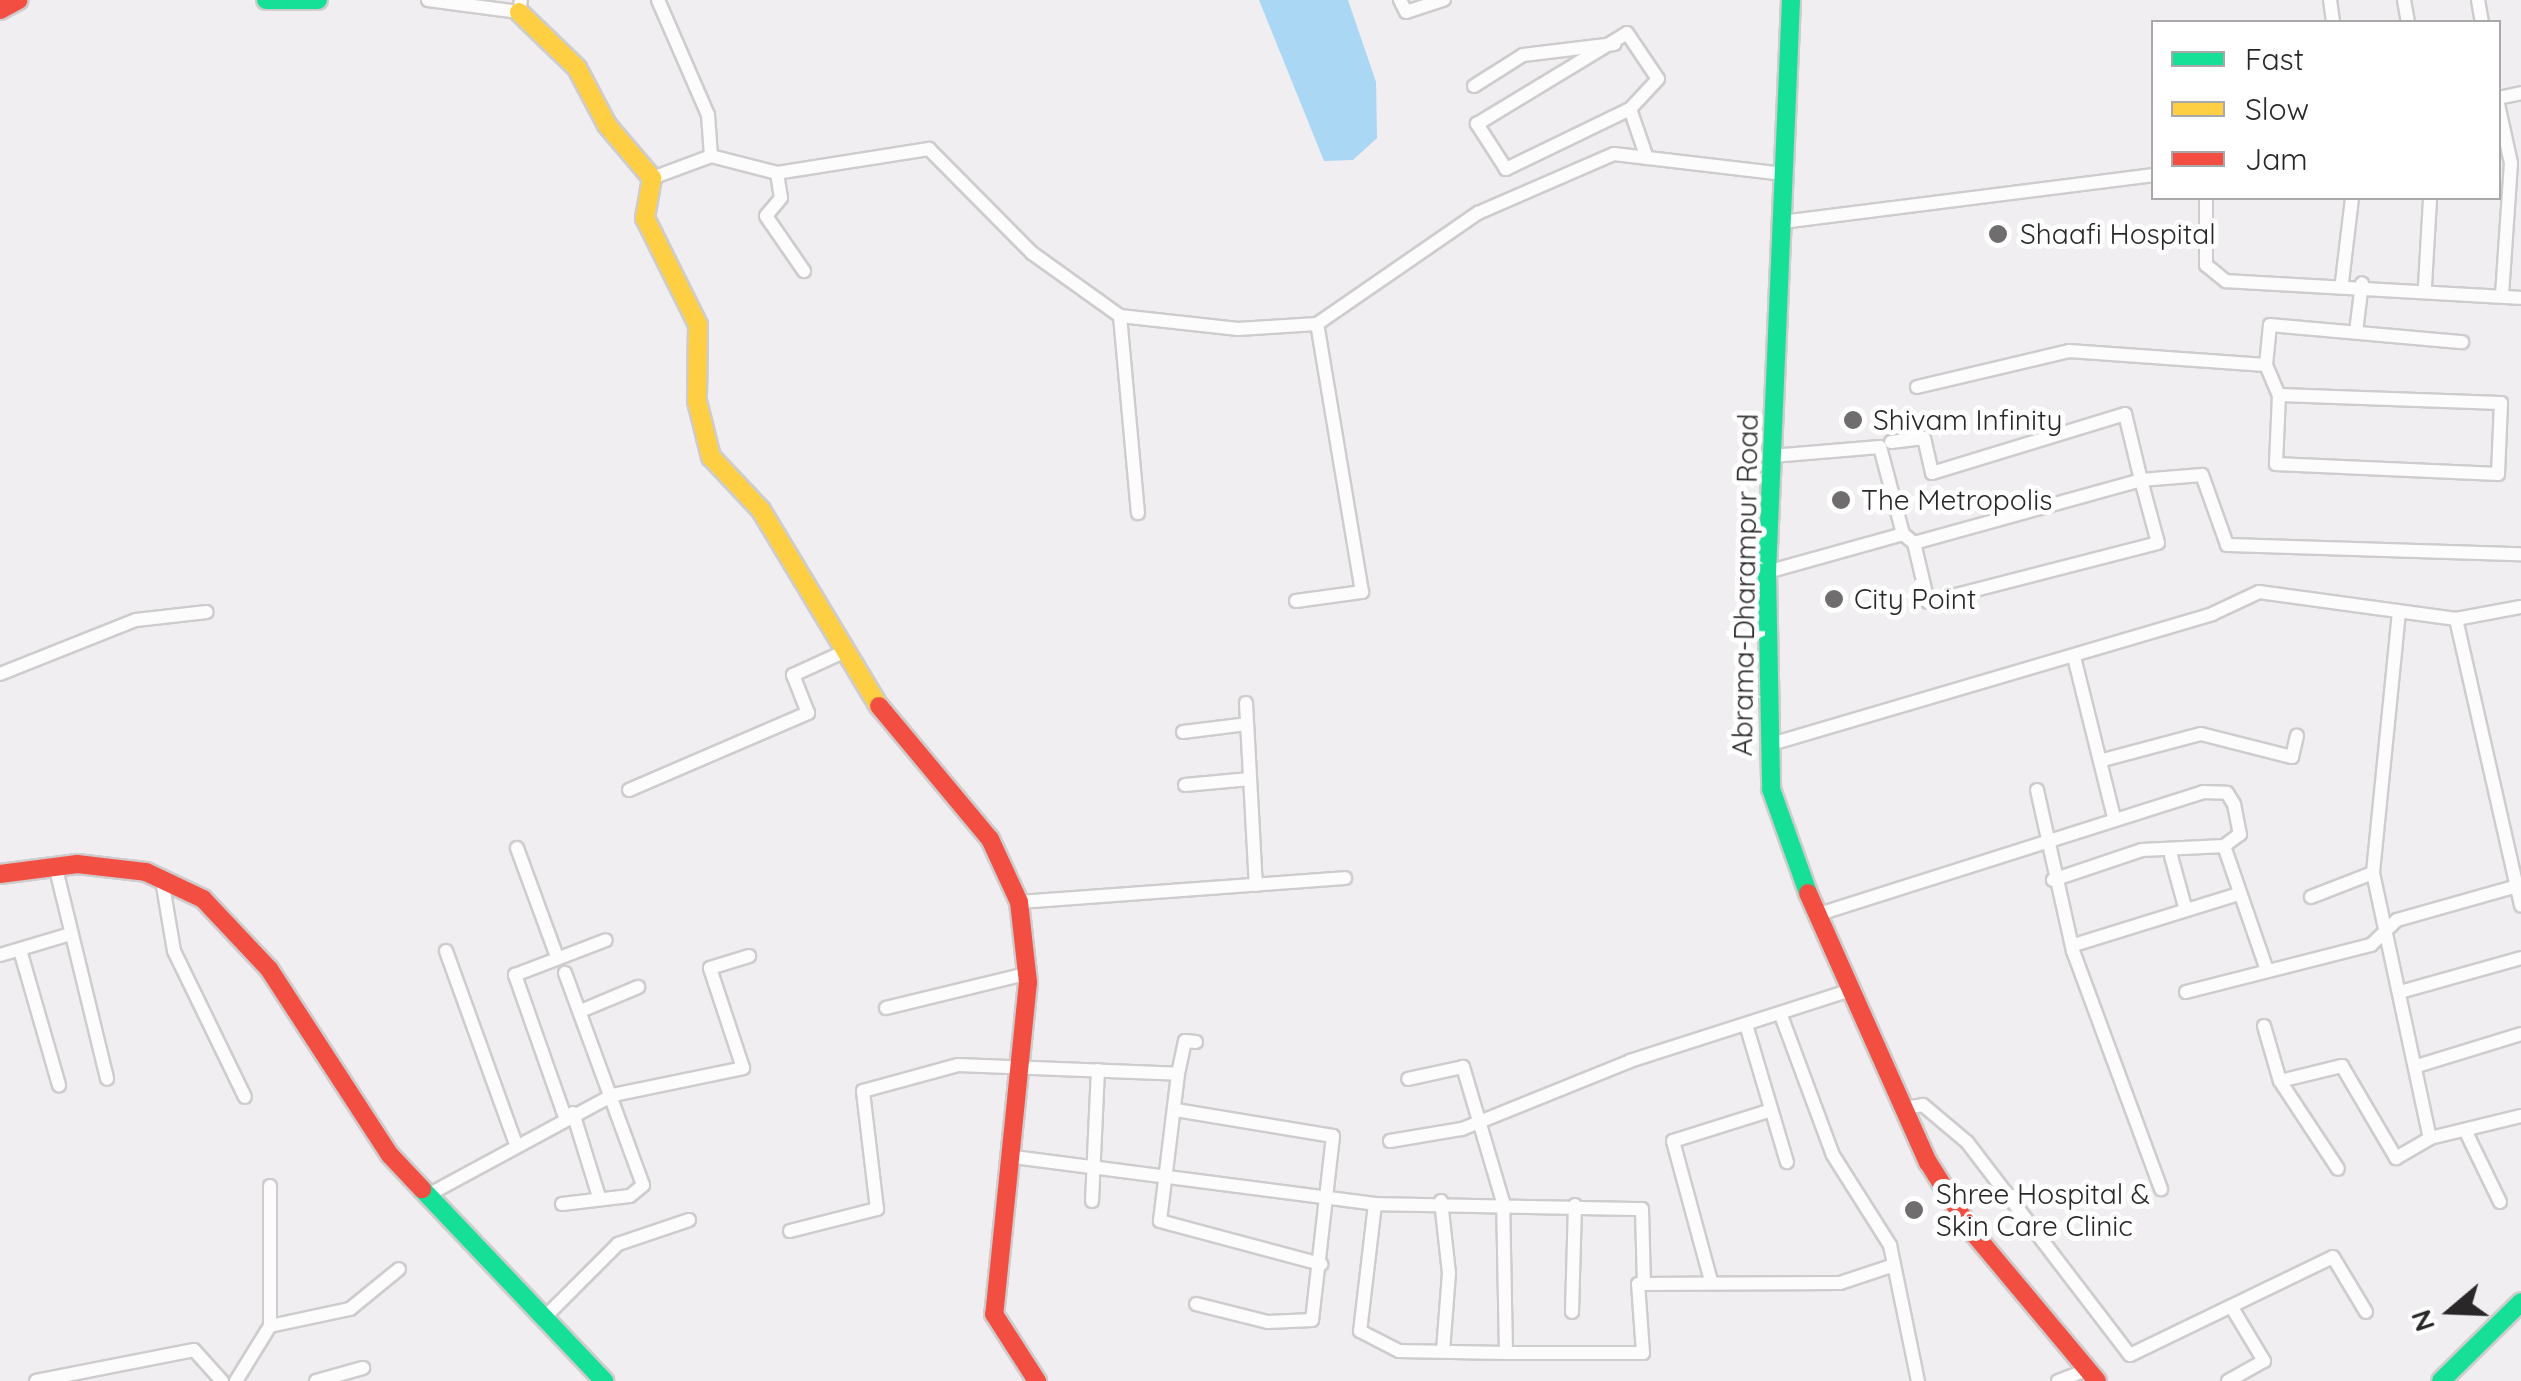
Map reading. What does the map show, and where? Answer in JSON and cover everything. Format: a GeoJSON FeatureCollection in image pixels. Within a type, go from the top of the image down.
{"type":"FeatureCollection","features":[{"type":"Feature","properties":{"kind":"street"},"geometry":{"type":"LineString","coordinates":[[0,10],[19,0]]}},
{"type":"Feature","properties":{"kind":"street"},"geometry":{"type":"LineString","coordinates":[[266,0],[318,0]]}},
{"type":"Feature","properties":{"kind":"street"},"geometry":{"type":"LineString","coordinates":[[428,0],[520,6],[578,68],[607,124],[652,178],[645,218],[698,325],[697,402],[711,457],[761,510],[841,653],[920,765],[990,839],[1019,902],[1026,974],[1014,1067],[1014,1157],[994,1314],[1037,1381]]}},
{"type":"Feature","properties":{"kind":"street"},"geometry":{"type":"LineString","coordinates":[[658,0],[708,115],[711,156]]}},
{"type":"Feature","properties":{"kind":"street"},"geometry":{"type":"LineString","coordinates":[[1400,0],[1406,12],[1444,0]]}},
{"type":"Feature","properties":{"kind":"street","name":"Abrama-Dharampur Road"},"geometry":{"type":"LineString","coordinates":[[1791,0],[1767,572],[1770,789],[1816,915],[1902,1108],[1970,1229],[2092,1376]]}},
{"type":"Feature","properties":{"kind":"street"},"geometry":{"type":"LineString","coordinates":[[1627,33],[1658,80],[1630,109],[1506,170],[1477,124],[1627,33]]}},
{"type":"Feature","properties":{"kind":"street"},"geometry":{"type":"LineString","coordinates":[[1474,86],[1523,54],[1614,44]]}},
{"type":"Feature","properties":{"kind":"street"},"geometry":{"type":"LineString","coordinates":[[1630,109],[1646,158]]}},
{"type":"Feature","properties":{"kind":"street"},"geometry":{"type":"LineString","coordinates":[[2501,115],[2511,163],[2502,296]]}},
{"type":"Feature","properties":{"kind":"street"},"geometry":{"type":"LineString","coordinates":[[652,178],[711,156],[777,173],[929,149],[1032,253],[1120,316],[1238,329],[1317,324],[1478,213],[1614,154],[1784,174]]}},
{"type":"Feature","properties":{"kind":"street"},"geometry":{"type":"LineString","coordinates":[[777,173],[781,198],[766,216],[804,271]]}},
{"type":"Feature","properties":{"kind":"street"},"geometry":{"type":"LineString","coordinates":[[1782,222],[2151,175]]}},
{"type":"Feature","properties":{"kind":"street"},"geometry":{"type":"LineString","coordinates":[[2206,200],[2208,271],[2226,281],[2425,286],[2521,298]]}},
{"type":"Feature","properties":{"kind":"street"},"geometry":{"type":"LineString","coordinates":[[2342,282],[2352,200]]}},
{"type":"Feature","properties":{"kind":"street"},"geometry":{"type":"LineString","coordinates":[[2425,286],[2430,200]]}},
{"type":"Feature","properties":{"kind":"street"},"geometry":{"type":"LineString","coordinates":[[2356,332],[2362,283]]}},
{"type":"Feature","properties":{"kind":"street"},"geometry":{"type":"LineString","coordinates":[[1120,316],[1138,513]]}},
{"type":"Feature","properties":{"kind":"street"},"geometry":{"type":"LineString","coordinates":[[1296,601],[1362,592],[1317,324]]}},
{"type":"Feature","properties":{"kind":"street"},"geometry":{"type":"LineString","coordinates":[[2279,396],[2500,403],[2498,474],[2288,469],[2271,454],[2279,396],[2266,365],[2270,324],[2462,342]]}},
{"type":"Feature","properties":{"kind":"street"},"geometry":{"type":"LineString","coordinates":[[1917,387],[2069,351],[2266,365]]}},
{"type":"Feature","properties":{"kind":"street"},"geometry":{"type":"LineString","coordinates":[[1772,456],[1880,447],[1928,602],[2158,544],[2124,414],[1932,473],[1924,438],[1891,442]]}},
{"type":"Feature","properties":{"kind":"street"},"geometry":{"type":"LineString","coordinates":[[1767,572],[2141,480],[2202,475],[2227,545],[2521,554]]}},
{"type":"Feature","properties":{"kind":"street"},"geometry":{"type":"LineString","coordinates":[[1768,745],[2074,657],[2259,592],[2456,619],[2521,607]]}},
{"type":"Feature","properties":{"kind":"street"},"geometry":{"type":"LineString","coordinates":[[0,674],[136,620],[206,612]]}},
{"type":"Feature","properties":{"kind":"street"},"geometry":{"type":"LineString","coordinates":[[2399,612],[2373,873],[2430,1138]]}},
{"type":"Feature","properties":{"kind":"street"},"geometry":{"type":"LineString","coordinates":[[2456,619],[2521,906]]}},
{"type":"Feature","properties":{"kind":"street"},"geometry":{"type":"LineString","coordinates":[[630,790],[808,714],[793,675],[841,653]]}},
{"type":"Feature","properties":{"kind":"street"},"geometry":{"type":"LineString","coordinates":[[2074,657],[2103,760],[2114,818]]}},
{"type":"Feature","properties":{"kind":"street"},"geometry":{"type":"LineString","coordinates":[[1246,703],[1256,885]]}},
{"type":"Feature","properties":{"kind":"street"},"geometry":{"type":"LineString","coordinates":[[1183,732],[1247,724]]}},
{"type":"Feature","properties":{"kind":"street"},"geometry":{"type":"LineString","coordinates":[[2103,760],[2201,734],[2292,757],[2297,736]]}},
{"type":"Feature","properties":{"kind":"street"},"geometry":{"type":"LineString","coordinates":[[1185,785],[1250,779]]}},
{"type":"Feature","properties":{"kind":"street"},"geometry":{"type":"LineString","coordinates":[[2037,790],[2053,880],[2161,1189]]}},
{"type":"Feature","properties":{"kind":"street"},"geometry":{"type":"LineString","coordinates":[[1816,915],[2114,818],[2227,793],[2240,834],[2224,846],[2171,856],[2142,850],[2053,880]]}},
{"type":"Feature","properties":{"kind":"street"},"geometry":{"type":"LineString","coordinates":[[2224,846],[2266,967]]}},
{"type":"Feature","properties":{"kind":"street"},"geometry":{"type":"LineString","coordinates":[[517,848],[558,957]]}},
{"type":"Feature","properties":{"kind":"street"},"geometry":{"type":"LineString","coordinates":[[2171,856],[2185,908]]}},
{"type":"Feature","properties":{"kind":"street"},"geometry":{"type":"LineString","coordinates":[[56,866],[67,935],[107,1079]]}},
{"type":"Feature","properties":{"kind":"street"},"geometry":{"type":"LineString","coordinates":[[0,874],[56,866],[162,880],[203,899],[269,968],[390,1155],[604,1381]]}},
{"type":"Feature","properties":{"kind":"street"},"geometry":{"type":"LineString","coordinates":[[2312,896],[2373,873]]}},
{"type":"Feature","properties":{"kind":"street"},"geometry":{"type":"LineString","coordinates":[[1019,902],[1345,878]]}},
{"type":"Feature","properties":{"kind":"street"},"geometry":{"type":"LineString","coordinates":[[162,880],[174,951],[246,1097]]}},
{"type":"Feature","properties":{"kind":"street"},"geometry":{"type":"LineString","coordinates":[[2186,992],[2266,967],[2371,945],[2398,920],[2517,886]]}},
{"type":"Feature","properties":{"kind":"street"},"geometry":{"type":"LineString","coordinates":[[2074,945],[2239,894]]}},
{"type":"Feature","properties":{"kind":"street"},"geometry":{"type":"LineString","coordinates":[[0,955],[67,935]]}},
{"type":"Feature","properties":{"kind":"street"},"geometry":{"type":"LineString","coordinates":[[599,1197],[515,975],[606,940]]}},
{"type":"Feature","properties":{"kind":"street"},"geometry":{"type":"LineString","coordinates":[[20,950],[59,1085]]}},
{"type":"Feature","properties":{"kind":"street"},"geometry":{"type":"LineString","coordinates":[[446,951],[515,1142]]}},
{"type":"Feature","properties":{"kind":"street"},"geometry":{"type":"LineString","coordinates":[[426,1196],[515,1142],[614,1096],[744,1068],[710,968],[749,956]]}},
{"type":"Feature","properties":{"kind":"street"},"geometry":{"type":"LineString","coordinates":[[2400,992],[2521,958]]}},
{"type":"Feature","properties":{"kind":"street"},"geometry":{"type":"LineString","coordinates":[[562,1204],[630,1196],[643,1185],[614,1096],[565,973]]}},
{"type":"Feature","properties":{"kind":"street"},"geometry":{"type":"LineString","coordinates":[[886,1008],[1026,974]]}},
{"type":"Feature","properties":{"kind":"street"},"geometry":{"type":"LineString","coordinates":[[581,1011],[638,988]]}},
{"type":"Feature","properties":{"kind":"street"},"geometry":{"type":"LineString","coordinates":[[1390,1142],[1479,1120],[1782,1018],[1848,991]]}},
{"type":"Feature","properties":{"kind":"street"},"geometry":{"type":"LineString","coordinates":[[1782,1018],[1833,1154],[1890,1245],[1891,1266],[1918,1381]]}},
{"type":"Feature","properties":{"kind":"street"},"geometry":{"type":"LineString","coordinates":[[2264,1026],[2280,1081],[2338,1168]]}},
{"type":"Feature","properties":{"kind":"street"},"geometry":{"type":"LineString","coordinates":[[1746,1028],[1768,1111],[1787,1162]]}},
{"type":"Feature","properties":{"kind":"street"},"geometry":{"type":"LineString","coordinates":[[2416,1066],[2521,1034]]}},
{"type":"Feature","properties":{"kind":"street"},"geometry":{"type":"LineString","coordinates":[[1196,1042],[1185,1041],[1178,1074],[1160,1222],[1322,1264]]}},
{"type":"Feature","properties":{"kind":"street"},"geometry":{"type":"LineString","coordinates":[[790,1231],[877,1209],[862,1091],[958,1066],[1178,1074]]}},
{"type":"Feature","properties":{"kind":"street"},"geometry":{"type":"LineString","coordinates":[[2280,1081],[2342,1066],[2396,1158],[2430,1138],[2521,1116]]}},
{"type":"Feature","properties":{"kind":"street"},"geometry":{"type":"LineString","coordinates":[[1408,1079],[1463,1068],[1503,1202],[1506,1353]]}},
{"type":"Feature","properties":{"kind":"street"},"geometry":{"type":"LineString","coordinates":[[1092,1201],[1098,1070]]}},
{"type":"Feature","properties":{"kind":"street"},"geometry":{"type":"LineString","coordinates":[[1902,1108],[1923,1106],[1966,1142],[2130,1355],[2333,1256],[2366,1312]]}},
{"type":"Feature","properties":{"kind":"street"},"geometry":{"type":"LineString","coordinates":[[1176,1110],[1334,1136],[1322,1264],[1312,1320],[1268,1322],[1196,1304]]}},
{"type":"Feature","properties":{"kind":"street"},"geometry":{"type":"LineString","coordinates":[[1711,1281],[1673,1141],[1768,1111]]}},
{"type":"Feature","properties":{"kind":"street"},"geometry":{"type":"LineString","coordinates":[[2465,1130],[2500,1202]]}},
{"type":"Feature","properties":{"kind":"street"},"geometry":{"type":"LineString","coordinates":[[1014,1157],[1374,1204],[1503,1202],[1642,1209],[1643,1353],[1400,1351],[1360,1331],[1374,1204]]}},
{"type":"Feature","properties":{"kind":"street"},"geometry":{"type":"LineString","coordinates":[[236,1381],[270,1326],[270,1186]]}},
{"type":"Feature","properties":{"kind":"street"},"geometry":{"type":"LineString","coordinates":[[1441,1201],[1449,1273],[1443,1351]]}},
{"type":"Feature","properties":{"kind":"street"},"geometry":{"type":"LineString","coordinates":[[1572,1312],[1575,1205]]}},
{"type":"Feature","properties":{"kind":"street"},"geometry":{"type":"LineString","coordinates":[[546,1316],[618,1244],[689,1220]]}},
{"type":"Feature","properties":{"kind":"street"},"geometry":{"type":"LineString","coordinates":[[1644,1284],[1840,1283],[1891,1266]]}},
{"type":"Feature","properties":{"kind":"street"},"geometry":{"type":"LineString","coordinates":[[270,1326],[350,1309],[399,1269]]}},
{"type":"Feature","properties":{"kind":"street"},"geometry":{"type":"LineString","coordinates":[[2441,1381],[2521,1302]]}},
{"type":"Feature","properties":{"kind":"street"},"geometry":{"type":"LineString","coordinates":[[2228,1381],[2264,1360],[2231,1306]]}},
{"type":"Feature","properties":{"kind":"street"},"geometry":{"type":"LineString","coordinates":[[36,1381],[194,1350],[222,1381]]}},
{"type":"Feature","properties":{"kind":"street"},"geometry":{"type":"LineString","coordinates":[[316,1381],[362,1368]]}},
{"type":"Feature","properties":{"kind":"street"},"geometry":{"type":"LineString","coordinates":[[2058,1381],[2092,1376]]}},
{"type":"Feature","properties":{"kind":"water"},"geometry":{"type":"Polygon","coordinates":[[[1259,0],[1348,0],[1376,82],[1377,138],[1353,160],[1324,161],[1259,0]]]}},
{"type":"Feature","properties":{"kind":"traffic: fast"},"geometry":{"type":"LineString","coordinates":[[266,0],[318,0]]}},
{"type":"Feature","properties":{"kind":"traffic: fast"},"geometry":{"type":"LineString","coordinates":[[1791,0],[1767,572],[1771,789],[1808,893]]}},
{"type":"Feature","properties":{"kind":"traffic: fast"},"geometry":{"type":"LineString","coordinates":[[422,1189],[604,1381]]}},
{"type":"Feature","properties":{"kind":"traffic: fast"},"geometry":{"type":"LineString","coordinates":[[2441,1381],[2521,1302]]}},
{"type":"Feature","properties":{"kind":"traffic: slow"},"geometry":{"type":"LineString","coordinates":[[519,12],[577,68],[607,125],[652,178],[645,218],[698,325],[697,401],[711,457],[761,510],[879,706]]}},
{"type":"Feature","properties":{"kind":"traffic: jam"},"geometry":{"type":"LineString","coordinates":[[0,10],[19,0]]}},
{"type":"Feature","properties":{"kind":"traffic: jam"},"geometry":{"type":"LineString","coordinates":[[879,706],[990,839],[1019,902],[1028,982],[994,1314],[1037,1381]]}},
{"type":"Feature","properties":{"kind":"traffic: jam"},"geometry":{"type":"LineString","coordinates":[[0,874],[77,864],[146,872],[203,899],[269,969],[390,1155],[422,1189]]}},
{"type":"Feature","properties":{"kind":"traffic: jam"},"geometry":{"type":"LineString","coordinates":[[1808,893],[1928,1162],[1970,1229],[2097,1381]]}},
{"type":"Feature","properties":{"kind":"place","name":"Shaafi Hospital"},"geometry":{"type":"Point","coordinates":[1998,234]}},
{"type":"Feature","properties":{"kind":"place","name":"Shivam Infinity"},"geometry":{"type":"Point","coordinates":[1853,420]}},
{"type":"Feature","properties":{"kind":"place","name":"The Metropolis"},"geometry":{"type":"Point","coordinates":[1841,500]}},
{"type":"Feature","properties":{"kind":"place","name":"City Point"},"geometry":{"type":"Point","coordinates":[1834,599]}},
{"type":"Feature","properties":{"kind":"place","name":"Shree Hospital & Skin Care Clinic"},"geometry":{"type":"Point","coordinates":[1914,1210]}}]}
